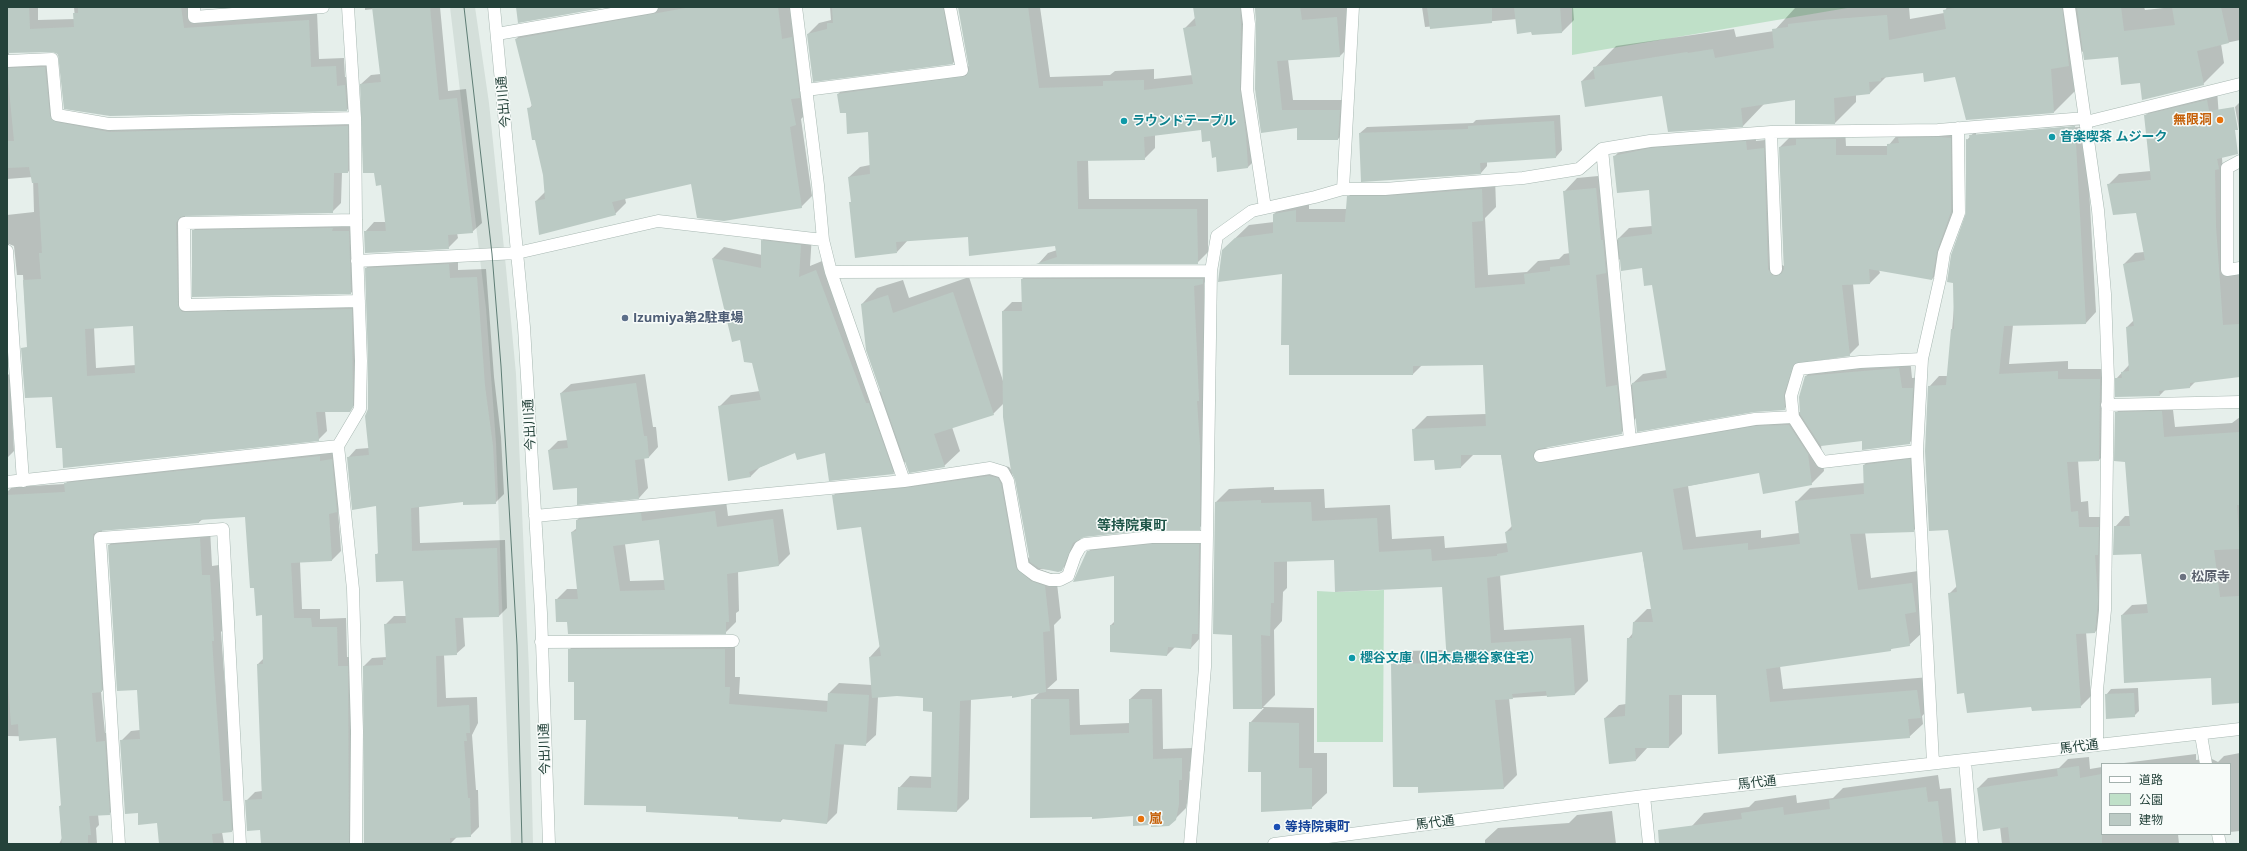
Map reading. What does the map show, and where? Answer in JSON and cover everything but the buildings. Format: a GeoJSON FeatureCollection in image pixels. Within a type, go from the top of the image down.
{"type":"FeatureCollection","features":[{"type":"Feature","properties":{"kind":"street"},"geometry":{"type":"LineString","coordinates":[[194,7],[194,17],[323,7]]}},
{"type":"Feature","properties":{"kind":"street"},"geometry":{"type":"LineString","coordinates":[[348,7],[355,118],[356,220],[361,361],[360,409],[338,446],[353,588],[357,731],[356,844]]}},
{"type":"Feature","properties":{"kind":"street","name":"今出川通"},"geometry":{"type":"LineString","coordinates":[[494,7],[524,327],[542,642],[549,844]]}},
{"type":"Feature","properties":{"kind":"street"},"geometry":{"type":"LineString","coordinates":[[497,34],[652,7]]}},
{"type":"Feature","properties":{"kind":"street"},"geometry":{"type":"LineString","coordinates":[[796,7],[823,240],[831,272],[904,481]]}},
{"type":"Feature","properties":{"kind":"street"},"geometry":{"type":"LineString","coordinates":[[806,90],[962,70],[950,7]]}},
{"type":"Feature","properties":{"kind":"street"},"geometry":{"type":"LineString","coordinates":[[1247,7],[1249,24],[1247,89],[1265,208]]}},
{"type":"Feature","properties":{"kind":"street"},"geometry":{"type":"LineString","coordinates":[[1343,188],[1353,7]]}},
{"type":"Feature","properties":{"kind":"street"},"geometry":{"type":"LineString","coordinates":[[2069,7],[2098,210],[2105,294],[2107,405],[2106,610],[2097,690],[2097,745]]}},
{"type":"Feature","properties":{"kind":"street"},"geometry":{"type":"LineString","coordinates":[[7,61],[52,59],[57,116],[109,124],[355,118]]}},
{"type":"Feature","properties":{"kind":"street"},"geometry":{"type":"LineString","coordinates":[[1190,844],[1204,667],[1211,271],[1217,236],[1252,211],[1343,188],[1384,189],[1523,178],[1579,169],[1602,149],[1650,141],[1771,132],[1938,130],[2085,120],[2240,84]]}},
{"type":"Feature","properties":{"kind":"street"},"geometry":{"type":"LineString","coordinates":[[1933,763],[1917,451],[1922,359],[1944,253],[1959,213],[1958,128]]}},
{"type":"Feature","properties":{"kind":"street"},"geometry":{"type":"LineString","coordinates":[[1771,132],[1776,269]]}},
{"type":"Feature","properties":{"kind":"street"},"geometry":{"type":"LineString","coordinates":[[1602,149],[1630,440]]}},
{"type":"Feature","properties":{"kind":"street"},"geometry":{"type":"LineString","coordinates":[[2240,161],[2227,168],[2227,270],[2240,268]]}},
{"type":"Feature","properties":{"kind":"street"},"geometry":{"type":"LineString","coordinates":[[356,220],[184,223],[185,305],[359,301]]}},
{"type":"Feature","properties":{"kind":"street"},"geometry":{"type":"LineString","coordinates":[[358,261],[517,252],[658,221],[823,240]]}},
{"type":"Feature","properties":{"kind":"street"},"geometry":{"type":"LineString","coordinates":[[7,251],[8,284],[24,480]]}},
{"type":"Feature","properties":{"kind":"street"},"geometry":{"type":"LineString","coordinates":[[831,272],[1211,271]]}},
{"type":"Feature","properties":{"kind":"street"},"geometry":{"type":"LineString","coordinates":[[1917,451],[1822,462],[1793,417],[1791,396],[1799,369],[1860,362],[1922,359]]}},
{"type":"Feature","properties":{"kind":"street"},"geometry":{"type":"LineString","coordinates":[[2107,405],[2240,402]]}},
{"type":"Feature","properties":{"kind":"street"},"geometry":{"type":"LineString","coordinates":[[1540,456],[1755,419],[1793,417]]}},
{"type":"Feature","properties":{"kind":"street"},"geometry":{"type":"LineString","coordinates":[[7,482],[338,446]]}},
{"type":"Feature","properties":{"kind":"street"},"geometry":{"type":"LineString","coordinates":[[535,516],[904,481],[990,468],[1003,472],[1008,481],[1023,566],[1035,575],[1050,580],[1060,580],[1068,576],[1075,556],[1080,547],[1085,544],[1152,537],[1206,537]]}},
{"type":"Feature","properties":{"kind":"street"},"geometry":{"type":"LineString","coordinates":[[118,844],[100,538],[223,529],[240,844]]}},
{"type":"Feature","properties":{"kind":"street"},"geometry":{"type":"LineString","coordinates":[[542,642],[733,641]]}},
{"type":"Feature","properties":{"kind":"street","name":"馬代通"},"geometry":{"type":"LineString","coordinates":[[1274,844],[1344,839],[1644,796],[2097,745],[2201,735],[2240,729]]}},
{"type":"Feature","properties":{"kind":"street"},"geometry":{"type":"LineString","coordinates":[[2201,735],[2206,763]]}},
{"type":"Feature","properties":{"kind":"street"},"geometry":{"type":"LineString","coordinates":[[1965,761],[1972,844]]}},
{"type":"Feature","properties":{"kind":"street"},"geometry":{"type":"LineString","coordinates":[[1644,796],[1649,844]]}},
{"type":"Feature","properties":{"kind":"shaded area"},"geometry":{"type":"Polygon","coordinates":[[[450,7],[475,7],[489,103],[506,268],[516,374],[529,671],[533,844],[511,844],[496,443],[486,309],[450,7]]]}},
{"type":"Feature","properties":{"kind":"green space"},"geometry":{"type":"Polygon","coordinates":[[[1572,7],[1853,7],[1572,55],[1572,7]]]}},
{"type":"Feature","properties":{"kind":"green space"},"geometry":{"type":"Polygon","coordinates":[[[1384,590],[1383,742],[1317,742],[1317,591],[1335,592],[1384,590]]]}},
{"type":"Feature","properties":{"kind":"tram line"},"geometry":{"type":"LineString","coordinates":[[464,7],[492,254],[501,366],[517,645],[522,844]]}},
{"type":"Feature","properties":{"kind":"place","name":"無限洞"},"geometry":{"type":"Point","coordinates":[2220,120]}},
{"type":"Feature","properties":{"kind":"place","name":"ラウンドテーブル"},"geometry":{"type":"Point","coordinates":[1124,121]}},
{"type":"Feature","properties":{"kind":"place","name":"音楽喫茶 ムジーク"},"geometry":{"type":"Point","coordinates":[2052,137]}},
{"type":"Feature","properties":{"kind":"place","name":"Izumiya第2駐車場"},"geometry":{"type":"Point","coordinates":[625,318]}},
{"type":"Feature","properties":{"kind":"place","name":"松原寺"},"geometry":{"type":"Point","coordinates":[2183,577]}},
{"type":"Feature","properties":{"kind":"place","name":"櫻谷文庫（旧木島櫻谷家住宅）"},"geometry":{"type":"Point","coordinates":[1352,658]}},
{"type":"Feature","properties":{"kind":"place","name":"嵐"},"geometry":{"type":"Point","coordinates":[1141,819]}},
{"type":"Feature","properties":{"kind":"place","name":"等持院東町"},"geometry":{"type":"Point","coordinates":[1277,827]}},
{"type":"Feature","properties":{"kind":"district","name":"等持院東町"},"geometry":{"type":"Point","coordinates":[1132,526]}}]}
